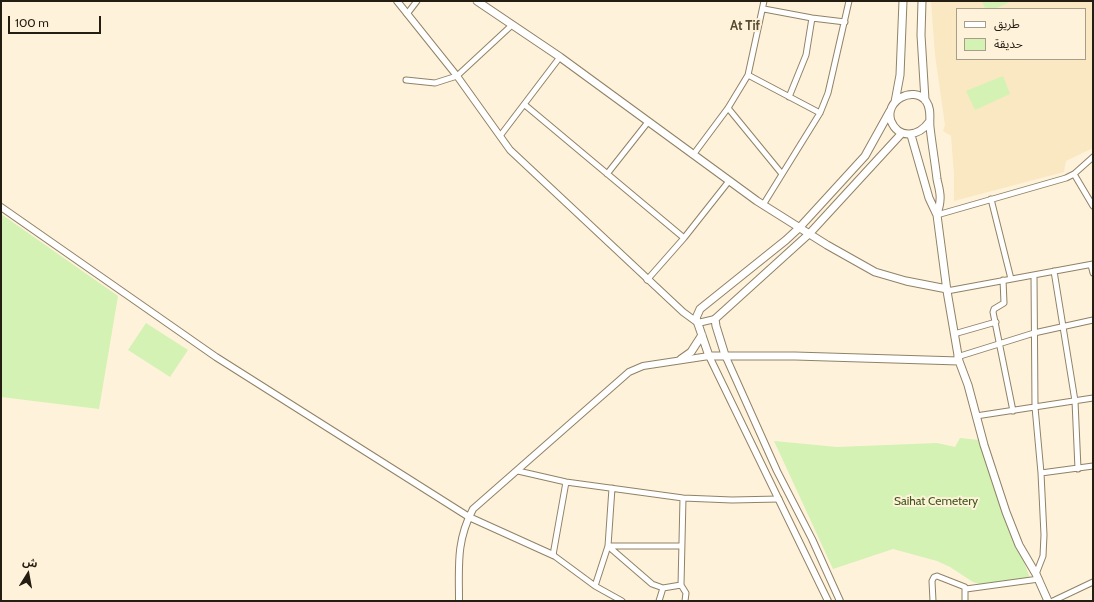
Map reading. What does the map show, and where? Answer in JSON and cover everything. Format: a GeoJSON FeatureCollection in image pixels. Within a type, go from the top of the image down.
{"type":"FeatureCollection","features":[{"type":"Feature","properties":{"kind":"main road"},"geometry":{"type":"LineString","coordinates":[[477,1],[560,57],[729,181],[827,245],[874,272],[947,290]]}},
{"type":"Feature","properties":{"kind":"main road"},"geometry":{"type":"LineString","coordinates":[[903,1],[900,75],[895,102],[865,156],[800,227],[700,309],[696,318],[710,356],[958,359]]}},
{"type":"Feature","properties":{"kind":"main road"},"geometry":{"type":"LineString","coordinates":[[922,1],[921,35],[925,100],[931,112],[929,122],[940,200],[937,215]]}},
{"type":"Feature","properties":{"kind":"main road"},"geometry":{"type":"LineString","coordinates":[[895,102],[906,95],[916,95],[925,100]]}},
{"type":"Feature","properties":{"kind":"main road"},"geometry":{"type":"LineString","coordinates":[[890,112],[891,119],[895,127],[902,133],[911,135],[924,130],[929,122]]}},
{"type":"Feature","properties":{"kind":"main road"},"geometry":{"type":"LineString","coordinates":[[725,355],[715,318],[810,233],[902,133]]}},
{"type":"Feature","properties":{"kind":"main road"},"geometry":{"type":"LineString","coordinates":[[911,135],[928,194],[937,215],[958,359],[1006,512],[1019,545],[1037,577],[1048,601]]}},
{"type":"Feature","properties":{"kind":"main road"},"geometry":{"type":"LineString","coordinates":[[681,359],[691,352],[702,336]]}},
{"type":"Feature","properties":{"kind":"street"},"geometry":{"type":"LineString","coordinates":[[397,1],[457,76],[510,150],[682,312],[698,323],[715,318]]}},
{"type":"Feature","properties":{"kind":"street"},"geometry":{"type":"LineString","coordinates":[[407,14],[417,1]]}},
{"type":"Feature","properties":{"kind":"street"},"geometry":{"type":"LineString","coordinates":[[693,155],[728,108],[748,75],[764,9],[764,1]]}},
{"type":"Feature","properties":{"kind":"street"},"geometry":{"type":"LineString","coordinates":[[764,205],[820,113],[828,93],[849,1]]}},
{"type":"Feature","properties":{"kind":"street"},"geometry":{"type":"LineString","coordinates":[[764,9],[844,22]]}},
{"type":"Feature","properties":{"kind":"street"},"geometry":{"type":"LineString","coordinates":[[790,97],[806,55],[812,18]]}},
{"type":"Feature","properties":{"kind":"street"},"geometry":{"type":"LineString","coordinates":[[406,80],[435,83],[457,76],[512,25]]}},
{"type":"Feature","properties":{"kind":"street"},"geometry":{"type":"LineString","coordinates":[[500,136],[560,57]]}},
{"type":"Feature","properties":{"kind":"street"},"geometry":{"type":"LineString","coordinates":[[748,75],[820,113]]}},
{"type":"Feature","properties":{"kind":"street"},"geometry":{"type":"LineString","coordinates":[[525,105],[684,238]]}},
{"type":"Feature","properties":{"kind":"street"},"geometry":{"type":"LineString","coordinates":[[728,108],[782,174]]}},
{"type":"Feature","properties":{"kind":"street"},"geometry":{"type":"LineString","coordinates":[[607,174],[648,122]]}},
{"type":"Feature","properties":{"kind":"street"},"geometry":{"type":"LineString","coordinates":[[937,215],[1074,174],[1093,157]]}},
{"type":"Feature","properties":{"kind":"street"},"geometry":{"type":"LineString","coordinates":[[1074,174],[1093,206]]}},
{"type":"Feature","properties":{"kind":"street"},"geometry":{"type":"LineString","coordinates":[[647,280],[684,238],[729,181]]}},
{"type":"Feature","properties":{"kind":"street"},"geometry":{"type":"LineString","coordinates":[[991,199],[1011,279]]}},
{"type":"Feature","properties":{"kind":"street"},"geometry":{"type":"LineString","coordinates":[[1,207],[216,357],[469,516],[553,555],[595,586],[622,601]]}},
{"type":"Feature","properties":{"kind":"street"},"geometry":{"type":"LineString","coordinates":[[947,290],[1092,264],[1093,273]]}},
{"type":"Feature","properties":{"kind":"street"},"geometry":{"type":"LineString","coordinates":[[1054,271],[1075,401],[1078,469]]}},
{"type":"Feature","properties":{"kind":"street"},"geometry":{"type":"LineString","coordinates":[[966,589],[1037,577],[1043,556],[1044,535],[1041,473],[1035,407],[1034,275]]}},
{"type":"Feature","properties":{"kind":"street"},"geometry":{"type":"LineString","coordinates":[[1003,280],[1005,301],[1002,305],[993,310],[1013,411]]}},
{"type":"Feature","properties":{"kind":"street"},"geometry":{"type":"LineString","coordinates":[[958,359],[1000,343],[1034,333],[1093,320]]}},
{"type":"Feature","properties":{"kind":"street"},"geometry":{"type":"LineString","coordinates":[[954,334],[996,322]]}},
{"type":"Feature","properties":{"kind":"street"},"geometry":{"type":"LineString","coordinates":[[725,355],[776,471],[812,540],[840,601]]}},
{"type":"Feature","properties":{"kind":"street"},"geometry":{"type":"LineString","coordinates":[[459,601],[459,548],[464,525],[473,509],[629,372],[643,366],[681,359],[710,356],[828,601]]}},
{"type":"Feature","properties":{"kind":"street"},"geometry":{"type":"LineString","coordinates":[[976,416],[1093,398]]}},
{"type":"Feature","properties":{"kind":"street"},"geometry":{"type":"LineString","coordinates":[[1041,473],[1093,466]]}},
{"type":"Feature","properties":{"kind":"street"},"geometry":{"type":"LineString","coordinates":[[518,471],[566,482],[683,498],[732,500],[779,499]]}},
{"type":"Feature","properties":{"kind":"street"},"geometry":{"type":"LineString","coordinates":[[553,555],[566,482]]}},
{"type":"Feature","properties":{"kind":"street"},"geometry":{"type":"LineString","coordinates":[[595,586],[608,546],[612,488]]}},
{"type":"Feature","properties":{"kind":"street"},"geometry":{"type":"LineString","coordinates":[[683,498],[681,585],[686,593],[685,601]]}},
{"type":"Feature","properties":{"kind":"street"},"geometry":{"type":"LineString","coordinates":[[608,546],[681,546]]}},
{"type":"Feature","properties":{"kind":"street"},"geometry":{"type":"LineString","coordinates":[[608,546],[652,584],[663,588],[681,585]]}},
{"type":"Feature","properties":{"kind":"street"},"geometry":{"type":"LineString","coordinates":[[933,601],[932,580],[934,576],[962,585],[966,589]]}},
{"type":"Feature","properties":{"kind":"street"},"geometry":{"type":"LineString","coordinates":[[1053,601],[1093,582]]}},
{"type":"Feature","properties":{"kind":"street"},"geometry":{"type":"LineString","coordinates":[[659,601],[663,588]]}},
{"type":"Feature","properties":{"kind":"street"},"geometry":{"type":"LineString","coordinates":[[965,601],[966,589]]}},
{"type":"Feature","properties":{"kind":"shaded area"},"geometry":{"type":"Polygon","coordinates":[[[931,1],[982,1],[985,8],[956,8],[956,60],[1086,60],[1086,8],[997,8],[1012,1],[1093,1],[1093,148],[1066,161],[1064,172],[954,201],[954,174],[951,136],[943,131],[945,125],[935,55],[931,1]]]}},
{"type":"Feature","properties":{"kind":"green space"},"geometry":{"type":"Polygon","coordinates":[[[982,1],[1012,1],[997,8],[985,8],[982,1]]]}},
{"type":"Feature","properties":{"kind":"green space"},"geometry":{"type":"Polygon","coordinates":[[[1003,76],[1010,94],[975,110],[966,91],[1003,76]]]}},
{"type":"Feature","properties":{"kind":"green space"},"geometry":{"type":"Polygon","coordinates":[[[1,214],[118,296],[99,409],[1,397],[1,214]]]}},
{"type":"Feature","properties":{"kind":"green space"},"geometry":{"type":"Polygon","coordinates":[[[146,323],[188,350],[170,377],[128,350],[146,323]]]}},
{"type":"Feature","properties":{"kind":"green space","name":"Saihat Cemetery"},"geometry":{"type":"Polygon","coordinates":[[[960,438],[978,440],[1030,578],[983,585],[973,582],[950,567],[937,561],[893,549],[833,569],[774,441],[837,447],[937,443],[955,447],[960,438]]]}},
{"type":"Feature","properties":{"kind":"district","name":"At Tif"},"geometry":{"type":"Point","coordinates":[745,26]}}]}
